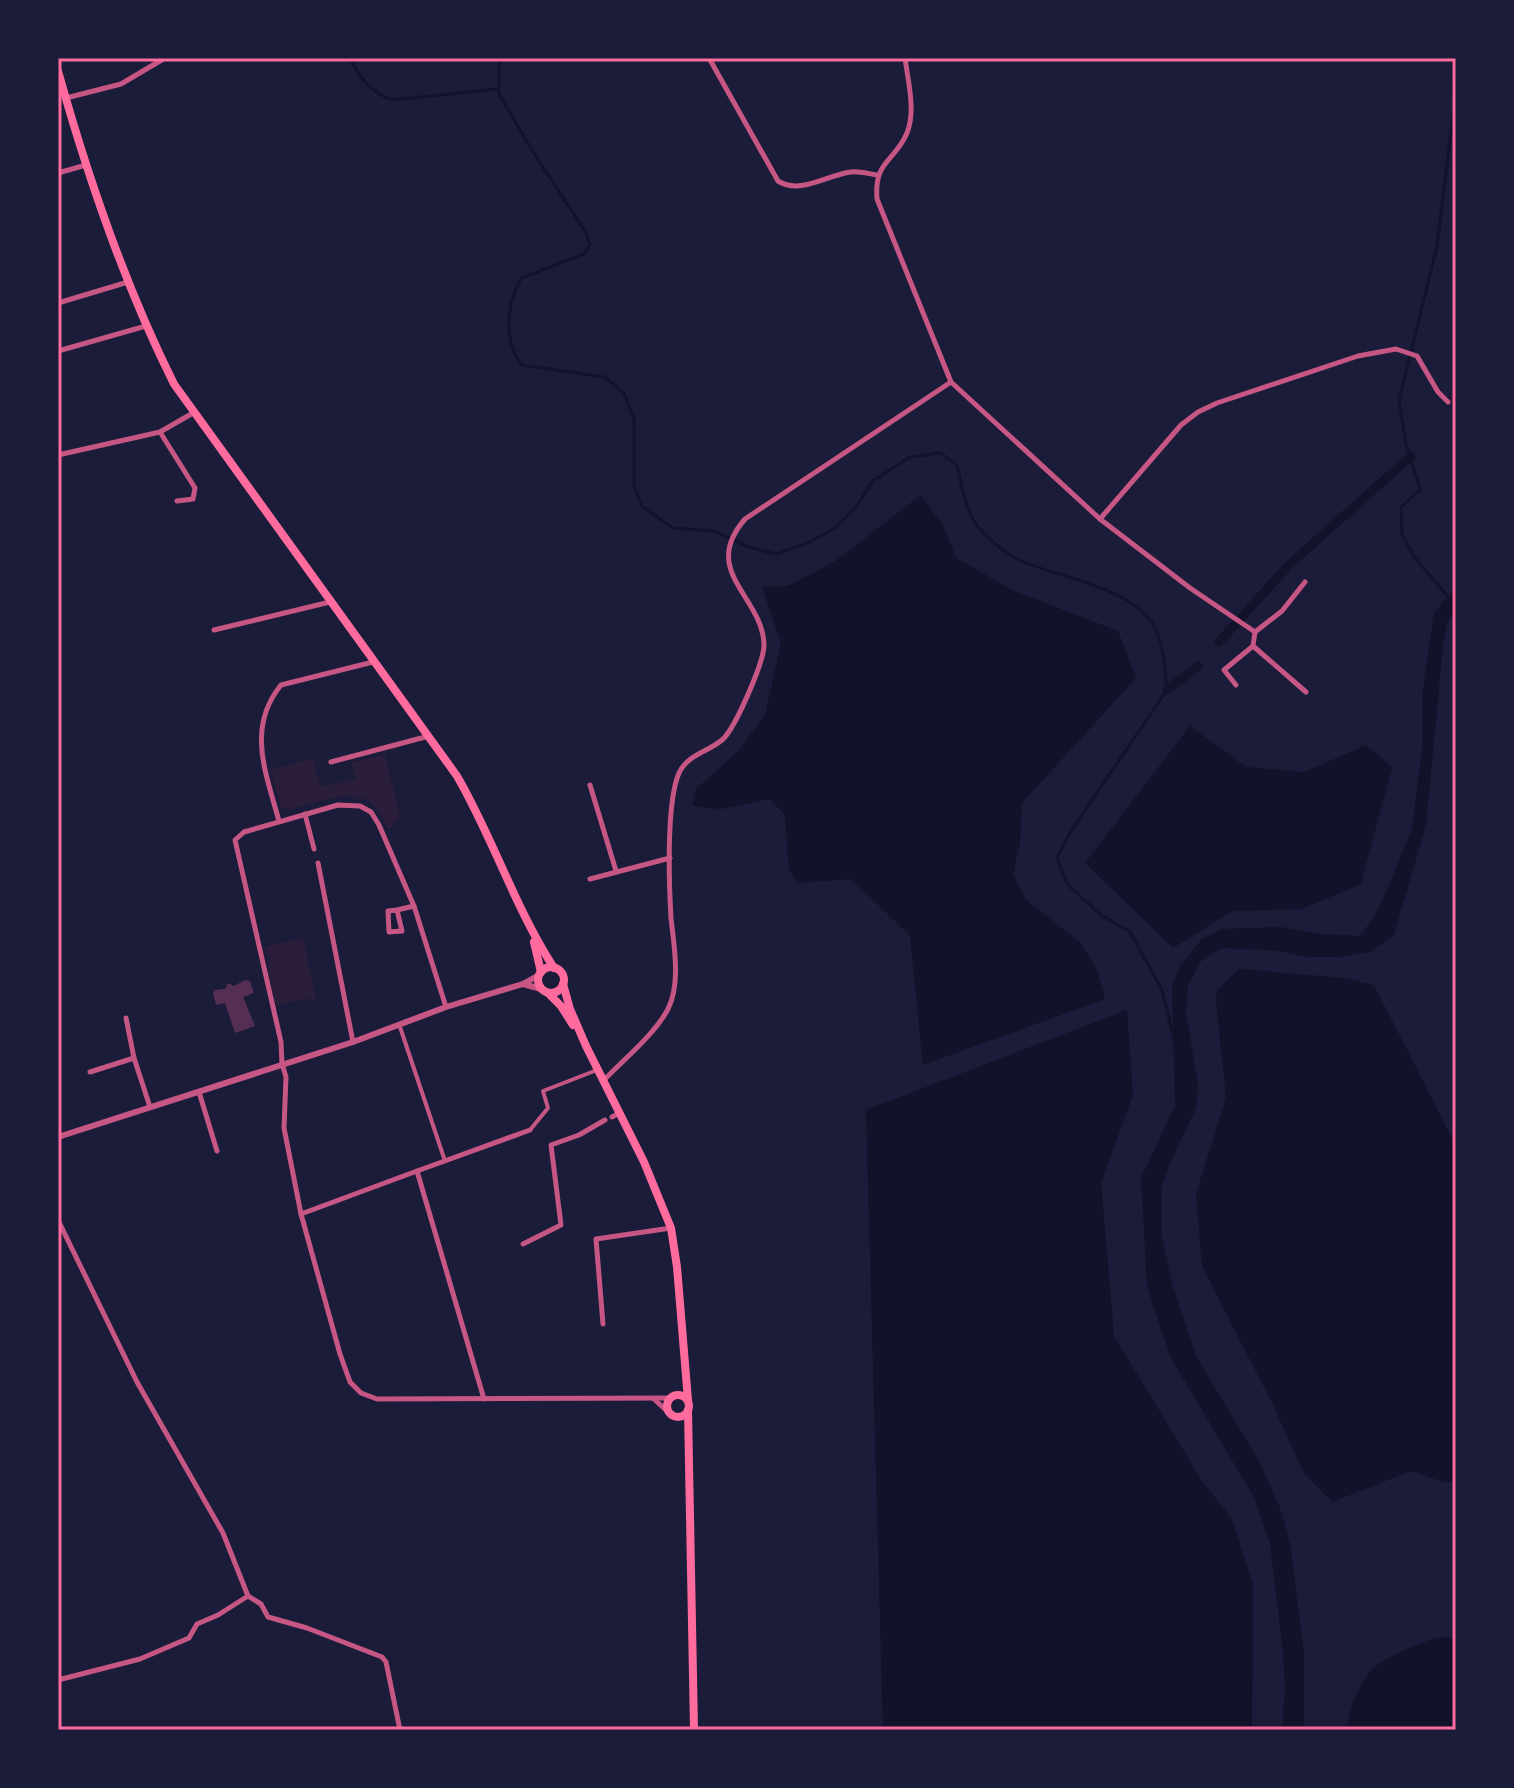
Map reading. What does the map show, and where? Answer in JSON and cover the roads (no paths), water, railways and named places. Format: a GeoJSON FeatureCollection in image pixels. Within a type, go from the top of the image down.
{"type":"FeatureCollection","features":[{"type":"Feature","properties":{"kind":"main road"},"geometry":{"type":"LineString","coordinates":[[58,71],[99,208],[146,326],[174,384],[429,736],[475,808],[523,912],[554,968],[562,974],[570,1009],[616,1115],[654,1184],[671,1228],[677,1267],[690,1436],[694,1730]]}},
{"type":"Feature","properties":{"kind":"main road"},"geometry":{"type":"LineString","coordinates":[[523,912],[538,952],[545,991],[561,1006],[586,1046]]}},
{"type":"Feature","properties":{"kind":"main road"},"geometry":{"type":"LineString","coordinates":[[540,973],[554,968]]}},
{"type":"Feature","properties":{"kind":"main road"},"geometry":{"type":"LineString","coordinates":[[545,991],[558,991],[563,984]]}},
{"type":"Feature","properties":{"kind":"main road"},"geometry":{"type":"LineString","coordinates":[[686,1375],[667,1404],[670,1414],[690,1436]]}},
{"type":"Feature","properties":{"kind":"main road"},"geometry":{"type":"LineString","coordinates":[[673,1396],[683,1396],[688,1405]]}},
{"type":"Feature","properties":{"kind":"main road"},"geometry":{"type":"LineString","coordinates":[[670,1414],[681,1417],[688,1405]]}},
{"type":"Feature","properties":{"kind":"street"},"geometry":{"type":"LineString","coordinates":[[66,98],[121,84],[165,58]]}},
{"type":"Feature","properties":{"kind":"street"},"geometry":{"type":"LineString","coordinates":[[709,58],[778,181],[788,187],[797,187],[848,172],[877,175]]}},
{"type":"Feature","properties":{"kind":"street"},"geometry":{"type":"LineString","coordinates":[[905,58],[910,105],[907,132],[877,175],[877,199],[951,382],[1100,519],[1190,588],[1255,632]]}},
{"type":"Feature","properties":{"kind":"street"},"geometry":{"type":"LineString","coordinates":[[58,173],[86,165]]}},
{"type":"Feature","properties":{"kind":"street"},"geometry":{"type":"LineString","coordinates":[[58,303],[128,282]]}},
{"type":"Feature","properties":{"kind":"street"},"geometry":{"type":"LineString","coordinates":[[58,351],[146,326]]}},
{"type":"Feature","properties":{"kind":"street"},"geometry":{"type":"LineString","coordinates":[[1100,519],[1181,425],[1217,403],[1333,364],[1396,349],[1417,356],[1438,392],[1448,402]]}},
{"type":"Feature","properties":{"kind":"street"},"geometry":{"type":"LineString","coordinates":[[603,1082],[660,1022],[669,1007],[675,970],[670,858],[674,790],[681,769],[692,757],[723,740],[760,667],[764,648],[762,631],[736,586],[728,547],[730,542],[745,519],[951,382]]}},
{"type":"Feature","properties":{"kind":"street"},"geometry":{"type":"LineString","coordinates":[[58,455],[160,432],[193,413]]}},
{"type":"Feature","properties":{"kind":"street"},"geometry":{"type":"LineString","coordinates":[[160,432],[195,488],[193,499],[177,501]]}},
{"type":"Feature","properties":{"kind":"street"},"geometry":{"type":"LineString","coordinates":[[1236,685],[1224,670],[1253,646],[1255,632],[1282,611],[1305,582]]}},
{"type":"Feature","properties":{"kind":"street"},"geometry":{"type":"LineString","coordinates":[[214,630],[331,601]]}},
{"type":"Feature","properties":{"kind":"street"},"geometry":{"type":"LineString","coordinates":[[1253,646],[1306,692]]}},
{"type":"Feature","properties":{"kind":"street"},"geometry":{"type":"LineString","coordinates":[[279,821],[262,758],[264,709],[271,697],[281,685],[375,661]]}},
{"type":"Feature","properties":{"kind":"street"},"geometry":{"type":"LineString","coordinates":[[331,762],[429,736]]}},
{"type":"Feature","properties":{"kind":"street"},"geometry":{"type":"LineString","coordinates":[[590,785],[616,871]]}},
{"type":"Feature","properties":{"kind":"street"},"geometry":{"type":"LineString","coordinates":[[446,1007],[414,906],[386,839],[371,812],[350,805],[305,814],[244,832],[235,840],[281,1042],[286,1077],[284,1108],[287,1154],[340,1354],[355,1389],[377,1399],[673,1396]]}},
{"type":"Feature","properties":{"kind":"street"},"geometry":{"type":"LineString","coordinates":[[305,814],[314,849]]}},
{"type":"Feature","properties":{"kind":"street"},"geometry":{"type":"LineString","coordinates":[[590,879],[670,858]]}},
{"type":"Feature","properties":{"kind":"street"},"geometry":{"type":"LineString","coordinates":[[318,863],[353,1042]]}},
{"type":"Feature","properties":{"kind":"street"},"geometry":{"type":"LineString","coordinates":[[397,910],[402,931],[389,932],[388,911],[414,906]]}},
{"type":"Feature","properties":{"kind":"street"},"geometry":{"type":"LineString","coordinates":[[58,1137],[353,1042],[446,1007],[523,984],[540,973]]}},
{"type":"Feature","properties":{"kind":"street"},"geometry":{"type":"LineString","coordinates":[[523,984],[545,991]]}},
{"type":"Feature","properties":{"kind":"street"},"geometry":{"type":"LineString","coordinates":[[126,1018],[134,1058],[150,1107]]}},
{"type":"Feature","properties":{"kind":"street"},"geometry":{"type":"LineString","coordinates":[[399,1024],[445,1161]]}},
{"type":"Feature","properties":{"kind":"street"},"geometry":{"type":"LineString","coordinates":[[90,1072],[134,1058]]}},
{"type":"Feature","properties":{"kind":"street"},"geometry":{"type":"LineString","coordinates":[[301,1214],[530,1130],[548,1108],[543,1091],[597,1070]]}},
{"type":"Feature","properties":{"kind":"street"},"geometry":{"type":"LineString","coordinates":[[199,1092],[217,1151]]}},
{"type":"Feature","properties":{"kind":"street"},"geometry":{"type":"LineString","coordinates":[[523,1244],[561,1225],[551,1145],[579,1135],[605,1120]]}},
{"type":"Feature","properties":{"kind":"street"},"geometry":{"type":"LineString","coordinates":[[417,1171],[484,1399]]}},
{"type":"Feature","properties":{"kind":"street"},"geometry":{"type":"LineString","coordinates":[[58,1220],[137,1382],[223,1533],[248,1596],[261,1604],[268,1617],[307,1628],[382,1657],[386,1662],[400,1730]]}},
{"type":"Feature","properties":{"kind":"street"},"geometry":{"type":"LineString","coordinates":[[603,1324],[596,1239],[671,1228]]}},
{"type":"Feature","properties":{"kind":"street"},"geometry":{"type":"LineString","coordinates":[[653,1398],[670,1414]]}},
{"type":"Feature","properties":{"kind":"street"},"geometry":{"type":"LineString","coordinates":[[58,1680],[140,1659],[189,1638],[197,1624],[248,1596]]}},
{"type":"Feature","properties":{"kind":"waterway"},"geometry":{"type":"LineString","coordinates":[[350,58],[366,84],[392,100],[497,89]]}},
{"type":"Feature","properties":{"kind":"waterway"},"geometry":{"type":"LineString","coordinates":[[502,58],[499,64],[499,94],[585,231],[590,244],[584,254],[521,278],[510,311],[511,344],[522,365],[604,377],[624,393],[634,419],[634,486],[642,506],[673,528],[714,531],[749,547],[776,554],[808,543],[835,528],[856,507],[873,481],[910,457],[940,453],[957,465],[971,515],[979,528],[997,545],[1033,566],[1114,593],[1146,615],[1161,644],[1167,690],[1071,831],[1057,858],[1067,884],[1101,915],[1130,932],[1162,990],[1174,1039]]}},
{"type":"Feature","properties":{"kind":"waterway"},"geometry":{"type":"LineString","coordinates":[[1449,598],[1415,558],[1402,534],[1401,507],[1420,490],[1406,444],[1399,400],[1437,246],[1454,108],[1453,58]]}},
{"type":"Feature","properties":{"kind":"waterway"},"geometry":{"type":"LineString","coordinates":[[1219,642],[1290,564],[1411,456]]}},
{"type":"Feature","properties":{"kind":"waterway"},"geometry":{"type":"LineString","coordinates":[[1167,690],[1198,666]]}}]}
